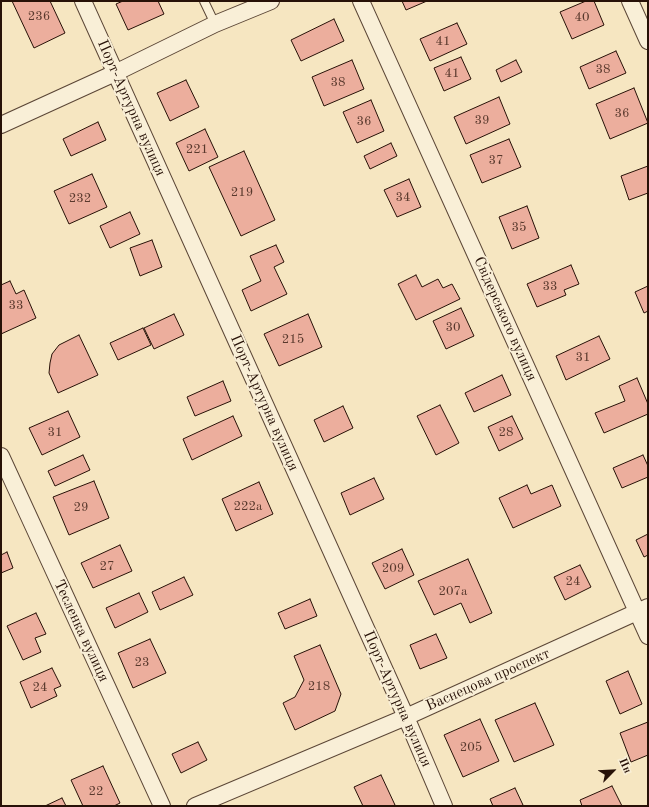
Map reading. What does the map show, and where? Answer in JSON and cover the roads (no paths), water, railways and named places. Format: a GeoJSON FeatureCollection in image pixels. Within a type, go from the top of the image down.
{"type":"FeatureCollection","features":[{"type":"Feature","properties":{"kind":"street","name":"Порт-Артурна вулиця"},"geometry":{"type":"LineString","coordinates":[[83,1],[406,717],[444,806]]}},
{"type":"Feature","properties":{"kind":"street"},"geometry":{"type":"LineString","coordinates":[[1,125],[115,73],[214,24],[271,1]]}},
{"type":"Feature","properties":{"kind":"street","name":"Свідерського вулиця"},"geometry":{"type":"LineString","coordinates":[[361,1],[643,610],[648,636]]}},
{"type":"Feature","properties":{"kind":"street"},"geometry":{"type":"LineString","coordinates":[[630,1],[648,41]]}},
{"type":"Feature","properties":{"kind":"street","name":"Тесленка вулиця"},"geometry":{"type":"LineString","coordinates":[[1,456],[162,806]]}},
{"type":"Feature","properties":{"kind":"street","name":"Васнецова проспект"},"geometry":{"type":"LineString","coordinates":[[195,806],[406,717],[643,610]]}},
{"type":"Feature","properties":{"kind":"lane"},"geometry":{"type":"LineString","coordinates":[[204,1],[214,24]]}}]}
